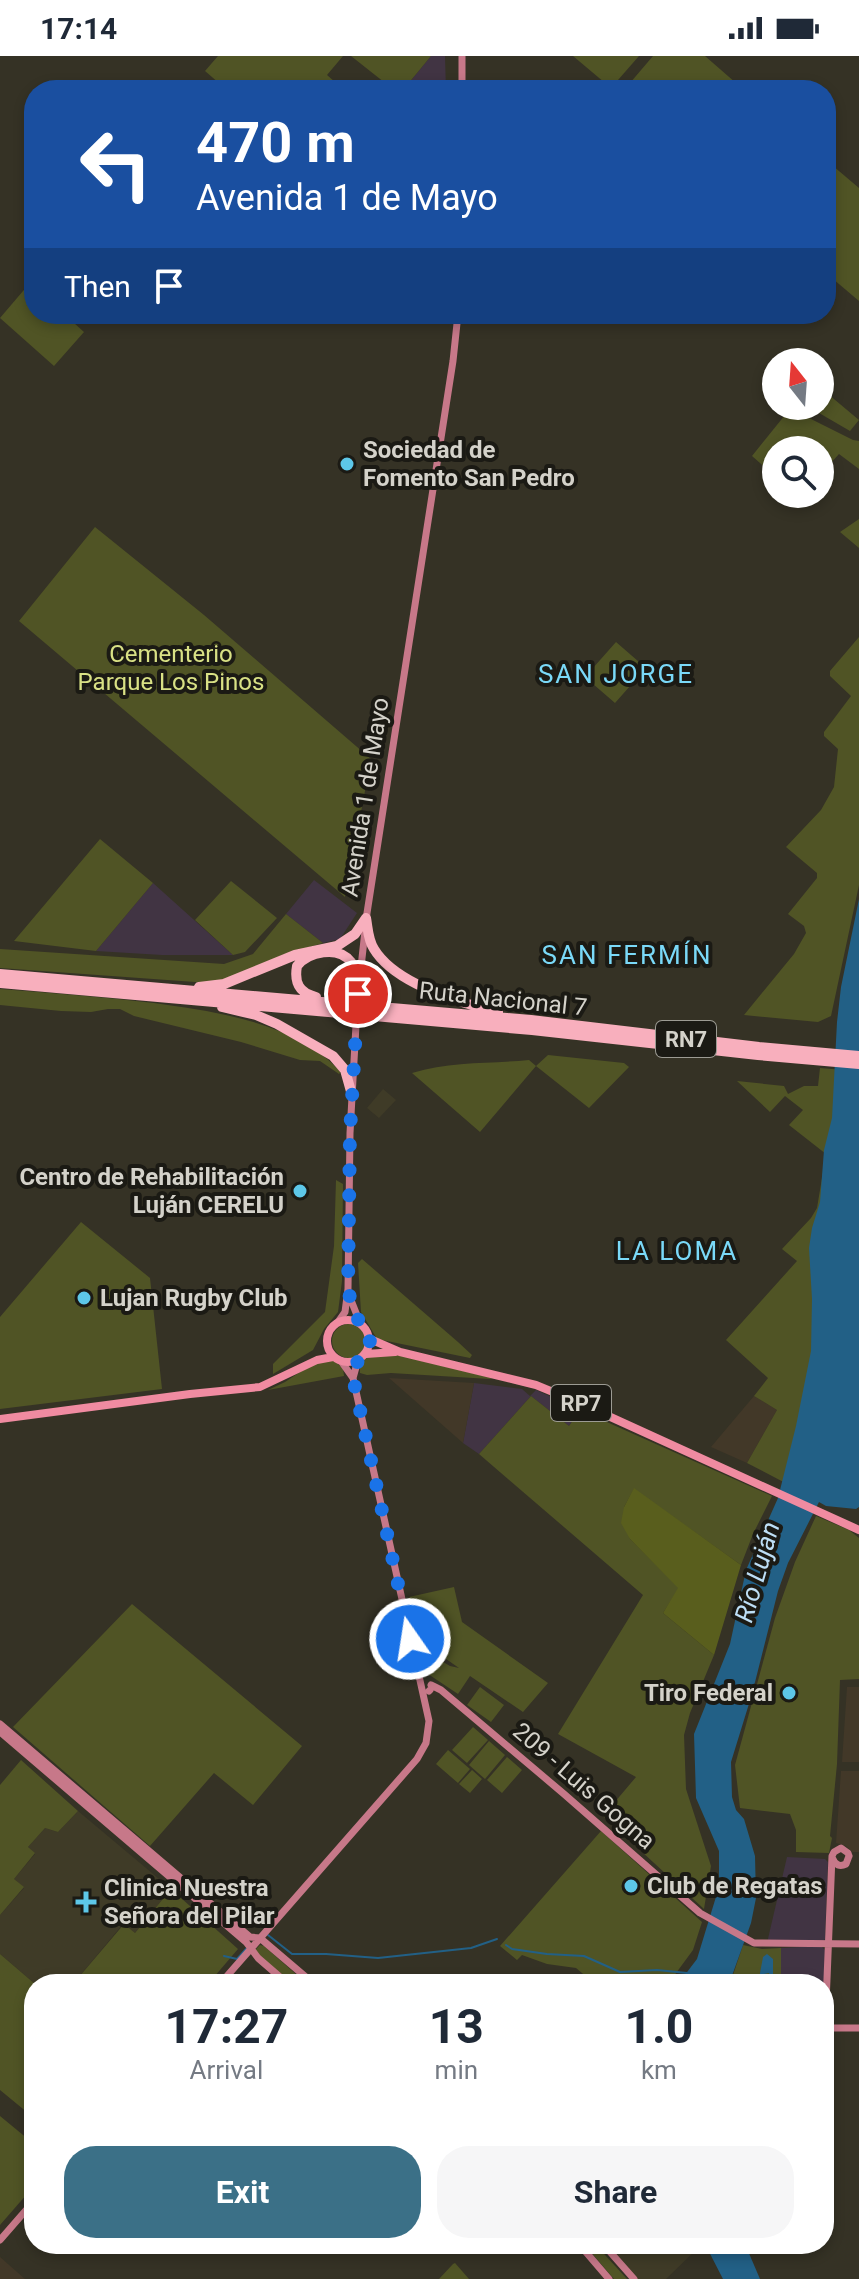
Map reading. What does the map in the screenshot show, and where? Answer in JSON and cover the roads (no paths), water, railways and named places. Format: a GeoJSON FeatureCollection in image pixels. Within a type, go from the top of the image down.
{"type":"FeatureCollection","features":[{"type":"Feature","properties":{"kind":"highway"},"geometry":{"type":"LineString","coordinates":[[162,988],[224,984],[295,955],[337,946],[355,934],[366,918]]}},
{"type":"Feature","properties":{"kind":"highway"},"geometry":{"type":"LineString","coordinates":[[366,918],[375,951],[402,974],[451,999],[531,1020]]}},
{"type":"Feature","properties":{"kind":"highway"},"geometry":{"type":"LineString","coordinates":[[333,1002],[300,990],[295,975],[300,962],[313,954],[343,955],[354,966],[358,981]]}},
{"type":"Feature","properties":{"kind":"highway","name":"Ruta Nacional 7"},"geometry":{"type":"LineString","coordinates":[[0,974],[531,1020],[859,1064]]}},
{"type":"Feature","properties":{"kind":"highway","name":"Ruta Nacional 7"},"geometry":{"type":"LineString","coordinates":[[0,983],[812,1056],[859,1056]]}},
{"type":"Feature","properties":{"kind":"highway"},"geometry":{"type":"LineString","coordinates":[[177,997],[256,1015],[300,1036],[341,1064],[352,1095]]}},
{"type":"Feature","properties":{"kind":"main road"},"geometry":{"type":"LineString","coordinates":[[462,56],[462,80]]}},
{"type":"Feature","properties":{"kind":"main road","name":"Avenida 1 de Mayo"},"geometry":{"type":"LineString","coordinates":[[338,1322],[345,1312],[348,1289],[347,1234],[358,981],[457,324]]}},
{"type":"Feature","properties":{"kind":"main road","name":"Avenida 1 de Mayo"},"geometry":{"type":"LineString","coordinates":[[348,1289],[360,1323]]}},
{"type":"Feature","properties":{"kind":"main road"},"geometry":{"type":"LineString","coordinates":[[303,1367],[327,1343],[331,1329],[338,1322],[349,1320],[360,1323],[370,1339],[366,1354],[358,1360],[353,1378]]}},
{"type":"Feature","properties":{"kind":"main road","name":"RP7"},"geometry":{"type":"LineString","coordinates":[[370,1339],[400,1352],[536,1385],[856,1529]]}},
{"type":"Feature","properties":{"kind":"main road"},"geometry":{"type":"LineString","coordinates":[[229,1974],[421,1754],[430,1729],[425,1702],[427,1687],[416,1664],[353,1378],[327,1343]]}},
{"type":"Feature","properties":{"kind":"main road","name":"RP7"},"geometry":{"type":"LineString","coordinates":[[366,1354],[400,1352]]}},
{"type":"Feature","properties":{"kind":"main road"},"geometry":{"type":"LineString","coordinates":[[0,1419],[253,1388],[267,1385],[317,1360],[358,1360]]}},
{"type":"Feature","properties":{"kind":"main road"},"geometry":{"type":"LineString","coordinates":[[253,1388],[269,1391]]}},
{"type":"Feature","properties":{"kind":"main road","name":"209 - Luis Gogna"},"geometry":{"type":"LineString","coordinates":[[427,1687],[441,1690],[700,1913],[754,1943],[829,1944]]}},
{"type":"Feature","properties":{"kind":"main road"},"geometry":{"type":"LineString","coordinates":[[0,1724],[250,1937],[260,1938],[302,1974]]}},
{"type":"Feature","properties":{"kind":"main road"},"geometry":{"type":"LineString","coordinates":[[0,1732],[246,1942],[277,1974]]}},
{"type":"Feature","properties":{"kind":"main road"},"geometry":{"type":"LineString","coordinates":[[828,1974],[833,1859],[841,1865],[846,1864],[849,1856],[859,1857]]}},
{"type":"Feature","properties":{"kind":"main road"},"geometry":{"type":"LineString","coordinates":[[829,1944],[859,1944]]}},
{"type":"Feature","properties":{"kind":"main road"},"geometry":{"type":"LineString","coordinates":[[834,2028],[859,2028]]}},
{"type":"Feature","properties":{"kind":"main road"},"geometry":{"type":"LineString","coordinates":[[0,2240],[24,2212]]}},
{"type":"Feature","properties":{"kind":"main road"},"geometry":{"type":"LineString","coordinates":[[588,2254],[609,2279]]}},
{"type":"Feature","properties":{"kind":"main road"},"geometry":{"type":"LineString","coordinates":[[612,2254],[634,2279]]}},
{"type":"Feature","properties":{"kind":"water","name":"Río Luján"},"geometry":{"type":"Polygon","coordinates":[[[859,899],[859,1507],[826,1506],[819,1502],[788,1563],[731,1762],[732,1797],[736,1810],[744,1819],[755,1856],[756,1898],[751,1923],[733,1974],[686,1974],[697,1959],[719,1887],[719,1851],[696,1798],[694,1734],[730,1644],[746,1570],[778,1498],[811,1351],[809,1248],[820,1202],[824,1150],[832,1118],[841,987],[859,899]]]}},
{"type":"Feature","properties":{"kind":"water"},"geometry":{"type":"Polygon","coordinates":[[[767,1954],[773,1959],[773,1974],[760,1974],[763,1957],[767,1954]]]}},
{"type":"Feature","properties":{"kind":"water"},"geometry":{"type":"Polygon","coordinates":[[[710,2254],[749,2254],[760,2279],[723,2279],[710,2254]]]}},
{"type":"Feature","properties":{"kind":"waterway"},"geometry":{"type":"LineString","coordinates":[[268,1935],[292,1954],[378,1958],[471,1948],[497,1939]]}},
{"type":"Feature","properties":{"kind":"waterway"},"geometry":{"type":"LineString","coordinates":[[506,1945],[512,1949],[547,1954],[584,1956],[620,1972],[657,1970],[687,1973]]}},
{"type":"Feature","properties":{"kind":"waterway"},"geometry":{"type":"LineString","coordinates":[[224,1956],[237,1959],[246,1949]]}},
{"type":"Feature","properties":{"kind":"place","name":"Sociedad de Fomento San Pedro"},"geometry":{"type":"Point","coordinates":[347,464]}},
{"type":"Feature","properties":{"kind":"place","name":"Centro de Rehabilitación Luján CERELU"},"geometry":{"type":"Point","coordinates":[300,1191]}},
{"type":"Feature","properties":{"kind":"place","name":"Lujan Rugby Club"},"geometry":{"type":"Point","coordinates":[84,1298]}},
{"type":"Feature","properties":{"kind":"place","name":"Tiro Federal"},"geometry":{"type":"Point","coordinates":[789,1693]}},
{"type":"Feature","properties":{"kind":"place","name":"Club de Regatas"},"geometry":{"type":"Point","coordinates":[631,1886]}},
{"type":"Feature","properties":{"kind":"place","name":"Clinica Nuestra Señora del Pilar"},"geometry":{"type":"Point","coordinates":[86,1902]}},
{"type":"Feature","properties":{"kind":"district","name":"SAN JORGE"},"geometry":{"type":"Point","coordinates":[616,674]}},
{"type":"Feature","properties":{"kind":"district","name":"SAN FERMÍN"},"geometry":{"type":"Point","coordinates":[627,955]}},
{"type":"Feature","properties":{"kind":"district","name":"LA LOMA"},"geometry":{"type":"Point","coordinates":[677,1251]}},
{"type":"Feature","properties":{"kind":"park label","name":"Cementerio Parque Los Pinos"},"geometry":{"type":"Point","coordinates":[171,668]}}]}
